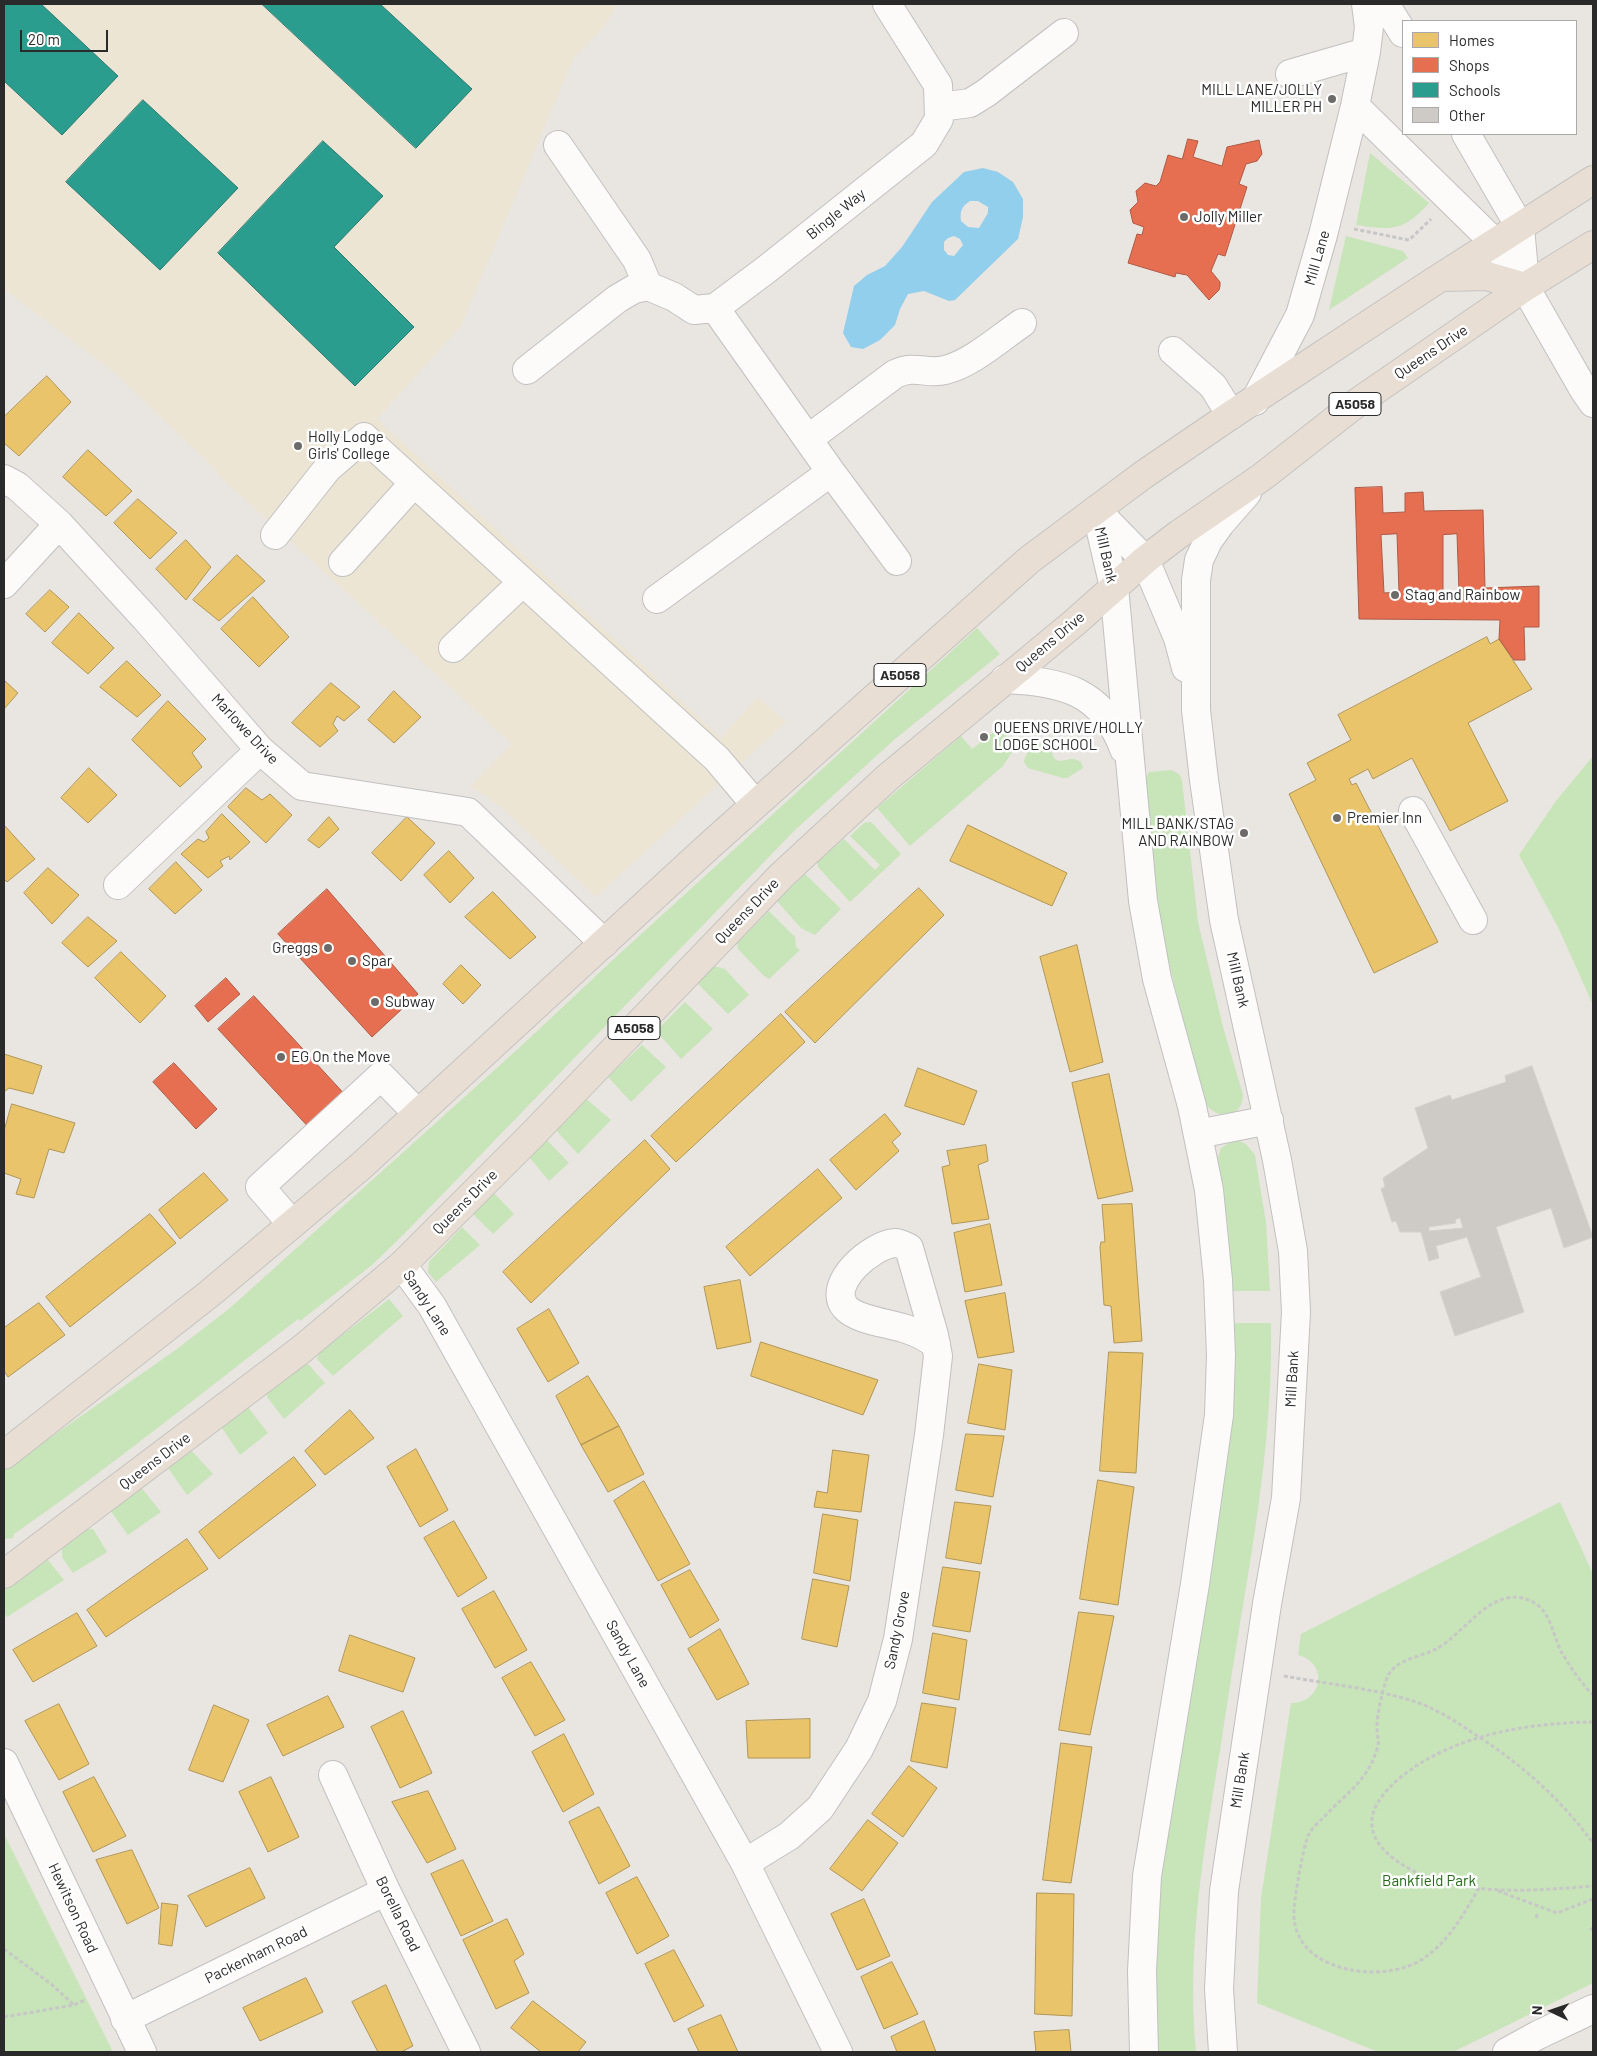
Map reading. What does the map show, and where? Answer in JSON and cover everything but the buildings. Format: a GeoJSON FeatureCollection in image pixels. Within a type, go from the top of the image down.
{"type":"FeatureCollection","features":[{"type":"Feature","properties":{"kind":"highway","name":"A5058"},"geometry":{"type":"LineString","coordinates":[[4,1455],[209,1294],[360,1167],[755,804],[1029,560],[1096,510],[1231,415],[1593,180]]}},
{"type":"Feature","properties":{"kind":"highway","name":"Queens Drive"},"geometry":{"type":"LineString","coordinates":[[4,1573],[302,1348],[402,1265],[534,1133],[782,875],[888,777],[1145,560],[1179,534],[1262,478],[1358,402],[1525,287],[1593,245]]}},
{"type":"Feature","properties":{"kind":"highway"},"geometry":{"type":"LineString","coordinates":[[1441,277],[1487,276],[1525,287]]}},
{"type":"Feature","properties":{"kind":"street","name":"Bingle Way"},"geometry":{"type":"LineString","coordinates":[[715,308],[924,144],[940,119],[938,85],[887,4]]}},
{"type":"Feature","properties":{"kind":"street","name":"Mill Lane"},"geometry":{"type":"LineString","coordinates":[[1255,401],[1300,315],[1323,235],[1355,106],[1366,52],[1369,26],[1366,4]]}},
{"type":"Feature","properties":{"kind":"street"},"geometry":{"type":"LineString","coordinates":[[1385,4],[1402,31]]}},
{"type":"Feature","properties":{"kind":"street"},"geometry":{"type":"LineString","coordinates":[[940,108],[970,103],[986,93],[1064,33]]}},
{"type":"Feature","properties":{"kind":"street"},"geometry":{"type":"LineString","coordinates":[[1290,74],[1366,52]]}},
{"type":"Feature","properties":{"kind":"street"},"geometry":{"type":"LineString","coordinates":[[1355,106],[1496,243],[1525,287],[1593,403]]}},
{"type":"Feature","properties":{"kind":"street"},"geometry":{"type":"LineString","coordinates":[[1467,135],[1520,227],[1525,287]]}},
{"type":"Feature","properties":{"kind":"street"},"geometry":{"type":"LineString","coordinates":[[558,145],[637,260],[648,286]]}},
{"type":"Feature","properties":{"kind":"street"},"geometry":{"type":"LineString","coordinates":[[527,370],[617,299],[634,289],[648,286],[674,297],[694,310],[715,308],[831,472],[897,561]]}},
{"type":"Feature","properties":{"kind":"street"},"geometry":{"type":"LineString","coordinates":[[808,439],[895,374],[907,368],[942,371],[953,368],[1022,323]]}},
{"type":"Feature","properties":{"kind":"street"},"geometry":{"type":"LineString","coordinates":[[1173,351],[1213,386],[1231,415]]}},
{"type":"Feature","properties":{"kind":"street"},"geometry":{"type":"LineString","coordinates":[[275,535],[327,469],[364,437],[717,759],[755,804]]}},
{"type":"Feature","properties":{"kind":"street"},"geometry":{"type":"LineString","coordinates":[[657,599],[831,472]]}},
{"type":"Feature","properties":{"kind":"street","name":"Mill Bank"},"geometry":{"type":"LineString","coordinates":[[1223,2052],[1219,1989],[1224,1891],[1257,1671],[1286,1498],[1296,1312],[1293,1252],[1268,1120],[1224,920],[1204,780],[1196,710],[1196,580],[1199,560],[1220,524],[1262,478]]}},
{"type":"Feature","properties":{"kind":"street","name":"Marlowe Drive"},"geometry":{"type":"LineString","coordinates":[[4,479],[17,486],[60,524],[260,750],[302,786],[468,812],[604,943]]}},
{"type":"Feature","properties":{"kind":"street"},"geometry":{"type":"LineString","coordinates":[[343,562],[414,483]]}},
{"type":"Feature","properties":{"kind":"street","name":"Mill Bank"},"geometry":{"type":"LineString","coordinates":[[1096,510],[1145,560],[1178,638],[1196,710]]}},
{"type":"Feature","properties":{"kind":"street","name":"Mill Bank"},"geometry":{"type":"LineString","coordinates":[[1096,510],[1114,587],[1143,901],[1157,979],[1192,1106],[1209,1190],[1218,1280],[1221,1355],[1219,1415],[1195,1584],[1147,1876],[1142,1971],[1144,2052]]}},
{"type":"Feature","properties":{"kind":"street"},"geometry":{"type":"LineString","coordinates":[[4,584],[60,524]]}},
{"type":"Feature","properties":{"kind":"street"},"geometry":{"type":"LineString","coordinates":[[453,648],[523,582]]}},
{"type":"Feature","properties":{"kind":"street","name":"Mill Bank"},"geometry":{"type":"LineString","coordinates":[[1005,679],[1043,681],[1065,687],[1096,704],[1117,729],[1132,769]]}},
{"type":"Feature","properties":{"kind":"street"},"geometry":{"type":"LineString","coordinates":[[118,885],[260,750]]}},
{"type":"Feature","properties":{"kind":"street"},"geometry":{"type":"LineString","coordinates":[[1413,811],[1473,920]]}},
{"type":"Feature","properties":{"kind":"street"},"geometry":{"type":"LineString","coordinates":[[292,1224],[260,1187],[381,1076],[418,1114]]}},
{"type":"Feature","properties":{"kind":"street"},"geometry":{"type":"LineString","coordinates":[[1198,1134],[1268,1120]]}},
{"type":"Feature","properties":{"kind":"street","name":"Sandy Lane"},"geometry":{"type":"LineString","coordinates":[[402,1265],[432,1306],[745,1863],[838,2052]]}},
{"type":"Feature","properties":{"kind":"street","name":"Sandy Grove"},"geometry":{"type":"LineString","coordinates":[[745,1863],[789,1836],[820,1808],[858,1749],[882,1701],[898,1638],[929,1435],[938,1356],[936,1344]]}},
{"type":"Feature","properties":{"kind":"street","name":"Hewitson Road"},"geometry":{"type":"LineString","coordinates":[[4,1763],[142,2052]]}},
{"type":"Feature","properties":{"kind":"street","name":"Borella Road"},"geometry":{"type":"LineString","coordinates":[[333,1775],[386,1891],[466,2052]]}},
{"type":"Feature","properties":{"kind":"street","name":"Packenham Road"},"geometry":{"type":"LineString","coordinates":[[125,2019],[386,1891]]}},
{"type":"Feature","properties":{"kind":"street"},"geometry":{"type":"LineString","coordinates":[[1507,2052],[1542,2043],[1593,2009]]}},
{"type":"Feature","properties":{"kind":"path"},"geometry":{"type":"LineString","coordinates":[[1348,228],[1409,240],[1433,218]]}},
{"type":"Feature","properties":{"kind":"path"},"geometry":{"type":"LineString","coordinates":[[1479,1888],[1456,1925],[1438,1948],[1409,1966],[1376,1973],[1348,1969],[1318,1958],[1300,1937],[1294,1916],[1308,1836],[1332,1808],[1362,1780],[1368,1771],[1378,1748],[1376,1728],[1378,1711],[1386,1680],[1390,1671],[1398,1665],[1436,1650],[1493,1603],[1505,1598],[1519,1598],[1532,1601],[1543,1608],[1562,1652],[1580,1680],[1593,1695]]}},
{"type":"Feature","properties":{"kind":"path"},"geometry":{"type":"LineString","coordinates":[[1257,1671],[1404,1698],[1435,1710],[1502,1751],[1537,1780],[1569,1811],[1593,1842]]}},
{"type":"Feature","properties":{"kind":"path"},"geometry":{"type":"LineString","coordinates":[[1593,1722],[1552,1724],[1481,1738],[1443,1751],[1412,1768],[1384,1795],[1372,1814],[1373,1834],[1387,1853],[1412,1870],[1444,1881],[1495,1890],[1537,1890],[1593,1886]]}},
{"type":"Feature","properties":{"kind":"path"},"geometry":{"type":"LineString","coordinates":[[1495,1890],[1557,1914],[1593,1899]]}},
{"type":"Feature","properties":{"kind":"path"},"geometry":{"type":"LineString","coordinates":[[1536,1918],[1538,1912]]}},
{"type":"Feature","properties":{"kind":"path"},"geometry":{"type":"LineString","coordinates":[[4,1949],[52,1984],[74,2006]]}},
{"type":"Feature","properties":{"kind":"path"},"geometry":{"type":"LineString","coordinates":[[4,2017],[74,2006],[110,1986]]}},
{"type":"Feature","properties":{"kind":"shaded area","name":"Holly Lodge Girls' College"},"geometry":{"type":"Polygon","coordinates":[[[4,4],[618,4],[602,29],[573,59],[461,326],[377,419],[721,738],[758,697],[786,722],[596,897],[503,809],[488,797],[470,787],[512,744],[217,474],[218,472],[114,372],[4,289],[4,4]]]}},
{"type":"Feature","properties":{"kind":"green space"},"geometry":{"type":"Polygon","coordinates":[[[1370,153],[1429,203],[1404,224],[1388,228],[1356,225],[1370,153]]]}},
{"type":"Feature","properties":{"kind":"green space"},"geometry":{"type":"Polygon","coordinates":[[[1346,236],[1403,251],[1408,258],[1329,310],[1346,236]]]}},
{"type":"Feature","properties":{"kind":"green space"},"geometry":{"type":"Polygon","coordinates":[[[977,628],[1000,654],[895,739],[794,831],[372,1265],[300,1321],[298,1319],[122,1455],[14,1534],[13,1538],[4,1539],[4,1470],[177,1349],[230,1308],[519,1048],[977,628]]]}},
{"type":"Feature","properties":{"kind":"green space"},"geometry":{"type":"Polygon","coordinates":[[[1000,727],[1010,738],[1012,752],[1003,766],[910,846],[877,808],[961,736],[972,749],[1000,727]]]}},
{"type":"Feature","properties":{"kind":"green space"},"geometry":{"type":"Polygon","coordinates":[[[1040,744],[1051,750],[1055,759],[1060,761],[1075,759],[1081,762],[1083,768],[1067,778],[1063,778],[1028,768],[1024,762],[1027,753],[1040,744]]]}},
{"type":"Feature","properties":{"kind":"green space"},"geometry":{"type":"Polygon","coordinates":[[[1593,756],[1593,1005],[1559,929],[1519,855],[1556,801],[1593,756]]]}},
{"type":"Feature","properties":{"kind":"green space"},"geometry":{"type":"Polygon","coordinates":[[[1172,770],[1180,775],[1182,781],[1198,922],[1223,1027],[1243,1095],[1242,1103],[1238,1109],[1228,1115],[1215,1112],[1204,1102],[1166,951],[1153,872],[1146,778],[1149,772],[1172,770]]]}},
{"type":"Feature","properties":{"kind":"green space"},"geometry":{"type":"Polygon","coordinates":[[[871,822],[901,854],[850,902],[818,867],[817,862],[844,839],[875,870],[880,865],[850,836],[864,823],[871,822]]]}},
{"type":"Feature","properties":{"kind":"green space"},"geometry":{"type":"Polygon","coordinates":[[[805,874],[841,909],[815,935],[801,928],[777,901],[805,874]]]}},
{"type":"Feature","properties":{"kind":"green space"},"geometry":{"type":"Polygon","coordinates":[[[769,911],[795,937],[796,947],[800,950],[769,979],[738,949],[737,943],[769,911]]]}},
{"type":"Feature","properties":{"kind":"green space"},"geometry":{"type":"Polygon","coordinates":[[[714,966],[725,969],[749,995],[728,1014],[697,983],[714,966]]]}},
{"type":"Feature","properties":{"kind":"green space"},"geometry":{"type":"Polygon","coordinates":[[[685,1002],[713,1029],[681,1059],[656,1031],[685,1002]]]}},
{"type":"Feature","properties":{"kind":"green space"},"geometry":{"type":"Polygon","coordinates":[[[642,1045],[666,1067],[631,1102],[608,1077],[642,1045]]]}},
{"type":"Feature","properties":{"kind":"green space"},"geometry":{"type":"Polygon","coordinates":[[[585,1098],[611,1120],[578,1154],[555,1129],[585,1098]]]}},
{"type":"Feature","properties":{"kind":"green space"},"geometry":{"type":"Polygon","coordinates":[[[546,1139],[569,1163],[549,1181],[530,1158],[546,1139]]]}},
{"type":"Feature","properties":{"kind":"green space"},"geometry":{"type":"Polygon","coordinates":[[[1232,1141],[1246,1144],[1255,1155],[1266,1223],[1270,1291],[1232,1291],[1228,1226],[1217,1161],[1221,1148],[1232,1141]]]}},
{"type":"Feature","properties":{"kind":"green space"},"geometry":{"type":"Polygon","coordinates":[[[493,1192],[514,1214],[493,1234],[472,1213],[493,1192]]]}},
{"type":"Feature","properties":{"kind":"green space"},"geometry":{"type":"Polygon","coordinates":[[[462,1227],[480,1245],[436,1282],[428,1272],[429,1262],[462,1227]]]}},
{"type":"Feature","properties":{"kind":"green space"},"geometry":{"type":"Polygon","coordinates":[[[389,1299],[403,1316],[333,1376],[317,1359],[319,1353],[389,1299]]]}},
{"type":"Feature","properties":{"kind":"green space"},"geometry":{"type":"Polygon","coordinates":[[[1233,1323],[1271,1323],[1271,1364],[1266,1446],[1256,1527],[1210,1809],[1201,1878],[1194,1947],[1193,1982],[1196,2052],[1158,2052],[1156,1972],[1161,1881],[1226,1470],[1233,1390],[1233,1323]]]}},
{"type":"Feature","properties":{"kind":"green space"},"geometry":{"type":"Polygon","coordinates":[[[305,1363],[325,1383],[284,1419],[267,1397],[268,1391],[305,1363]]]}},
{"type":"Feature","properties":{"kind":"green space"},"geometry":{"type":"Polygon","coordinates":[[[247,1406],[268,1433],[240,1455],[220,1425],[247,1406]]]}},
{"type":"Feature","properties":{"kind":"green space"},"geometry":{"type":"Polygon","coordinates":[[[191,1450],[213,1474],[187,1495],[168,1468],[191,1450]]]}},
{"type":"Feature","properties":{"kind":"green space"},"geometry":{"type":"Polygon","coordinates":[[[140,1486],[161,1512],[128,1535],[110,1510],[140,1486]]]}},
{"type":"Feature","properties":{"kind":"green space","name":"Bankfield Park"},"geometry":{"type":"Polygon","coordinates":[[[1560,1502],[1593,1574],[1593,1983],[1453,2052],[1378,2052],[1257,2003],[1261,1898],[1291,1703],[1310,1697],[1318,1682],[1318,1674],[1314,1666],[1308,1659],[1298,1655],[1301,1634],[1560,1502]]]}},
{"type":"Feature","properties":{"kind":"green space"},"geometry":{"type":"Polygon","coordinates":[[[88,1529],[93,1529],[107,1552],[73,1573],[62,1557],[62,1548],[88,1529]]]}},
{"type":"Feature","properties":{"kind":"green space"},"geometry":{"type":"Polygon","coordinates":[[[48,1560],[64,1580],[7,1617],[4,1612],[4,1588],[48,1560]]]}},
{"type":"Feature","properties":{"kind":"green space"},"geometry":{"type":"Polygon","coordinates":[[[4,1834],[113,2052],[4,2052],[4,1834]]]}},
{"type":"Feature","properties":{"kind":"water"},"geometry":{"type":"Polygon","coordinates":[[[983,168],[998,172],[1013,182],[1023,199],[1023,217],[1018,239],[955,300],[949,301],[924,291],[908,294],[900,309],[895,325],[880,340],[863,349],[851,347],[843,333],[854,286],[867,275],[885,266],[902,247],[932,202],[964,172],[983,168]],[[970,201],[962,210],[961,221],[968,227],[979,228],[988,213],[988,207],[978,201],[970,201]],[[954,236],[944,242],[944,250],[948,255],[954,256],[963,245],[960,239],[954,236]]]}},
{"type":"Feature","properties":{"kind":"place","name":"MILL LANE/JOLLY MILLER PH"},"geometry":{"type":"Point","coordinates":[1332,99]}},
{"type":"Feature","properties":{"kind":"place","name":"Jolly Miller"},"geometry":{"type":"Point","coordinates":[1184,217]}},
{"type":"Feature","properties":{"kind":"place","name":"Holly Lodge Girls' College"},"geometry":{"type":"Point","coordinates":[298,446]}},
{"type":"Feature","properties":{"kind":"place","name":"Stag and Rainbow"},"geometry":{"type":"Point","coordinates":[1395,595]}},
{"type":"Feature","properties":{"kind":"place","name":"QUEENS DRIVE/HOLLY LODGE SCHOOL"},"geometry":{"type":"Point","coordinates":[984,737]}},
{"type":"Feature","properties":{"kind":"place","name":"Premier Inn"},"geometry":{"type":"Point","coordinates":[1337,818]}},
{"type":"Feature","properties":{"kind":"place","name":"MILL BANK/STAG AND RAINBOW"},"geometry":{"type":"Point","coordinates":[1244,833]}},
{"type":"Feature","properties":{"kind":"place","name":"Greggs"},"geometry":{"type":"Point","coordinates":[328,948]}},
{"type":"Feature","properties":{"kind":"place","name":"Spar"},"geometry":{"type":"Point","coordinates":[352,961]}},
{"type":"Feature","properties":{"kind":"place","name":"Subway"},"geometry":{"type":"Point","coordinates":[375,1002]}},
{"type":"Feature","properties":{"kind":"place","name":"EG On the Move"},"geometry":{"type":"Point","coordinates":[281,1057]}}]}
